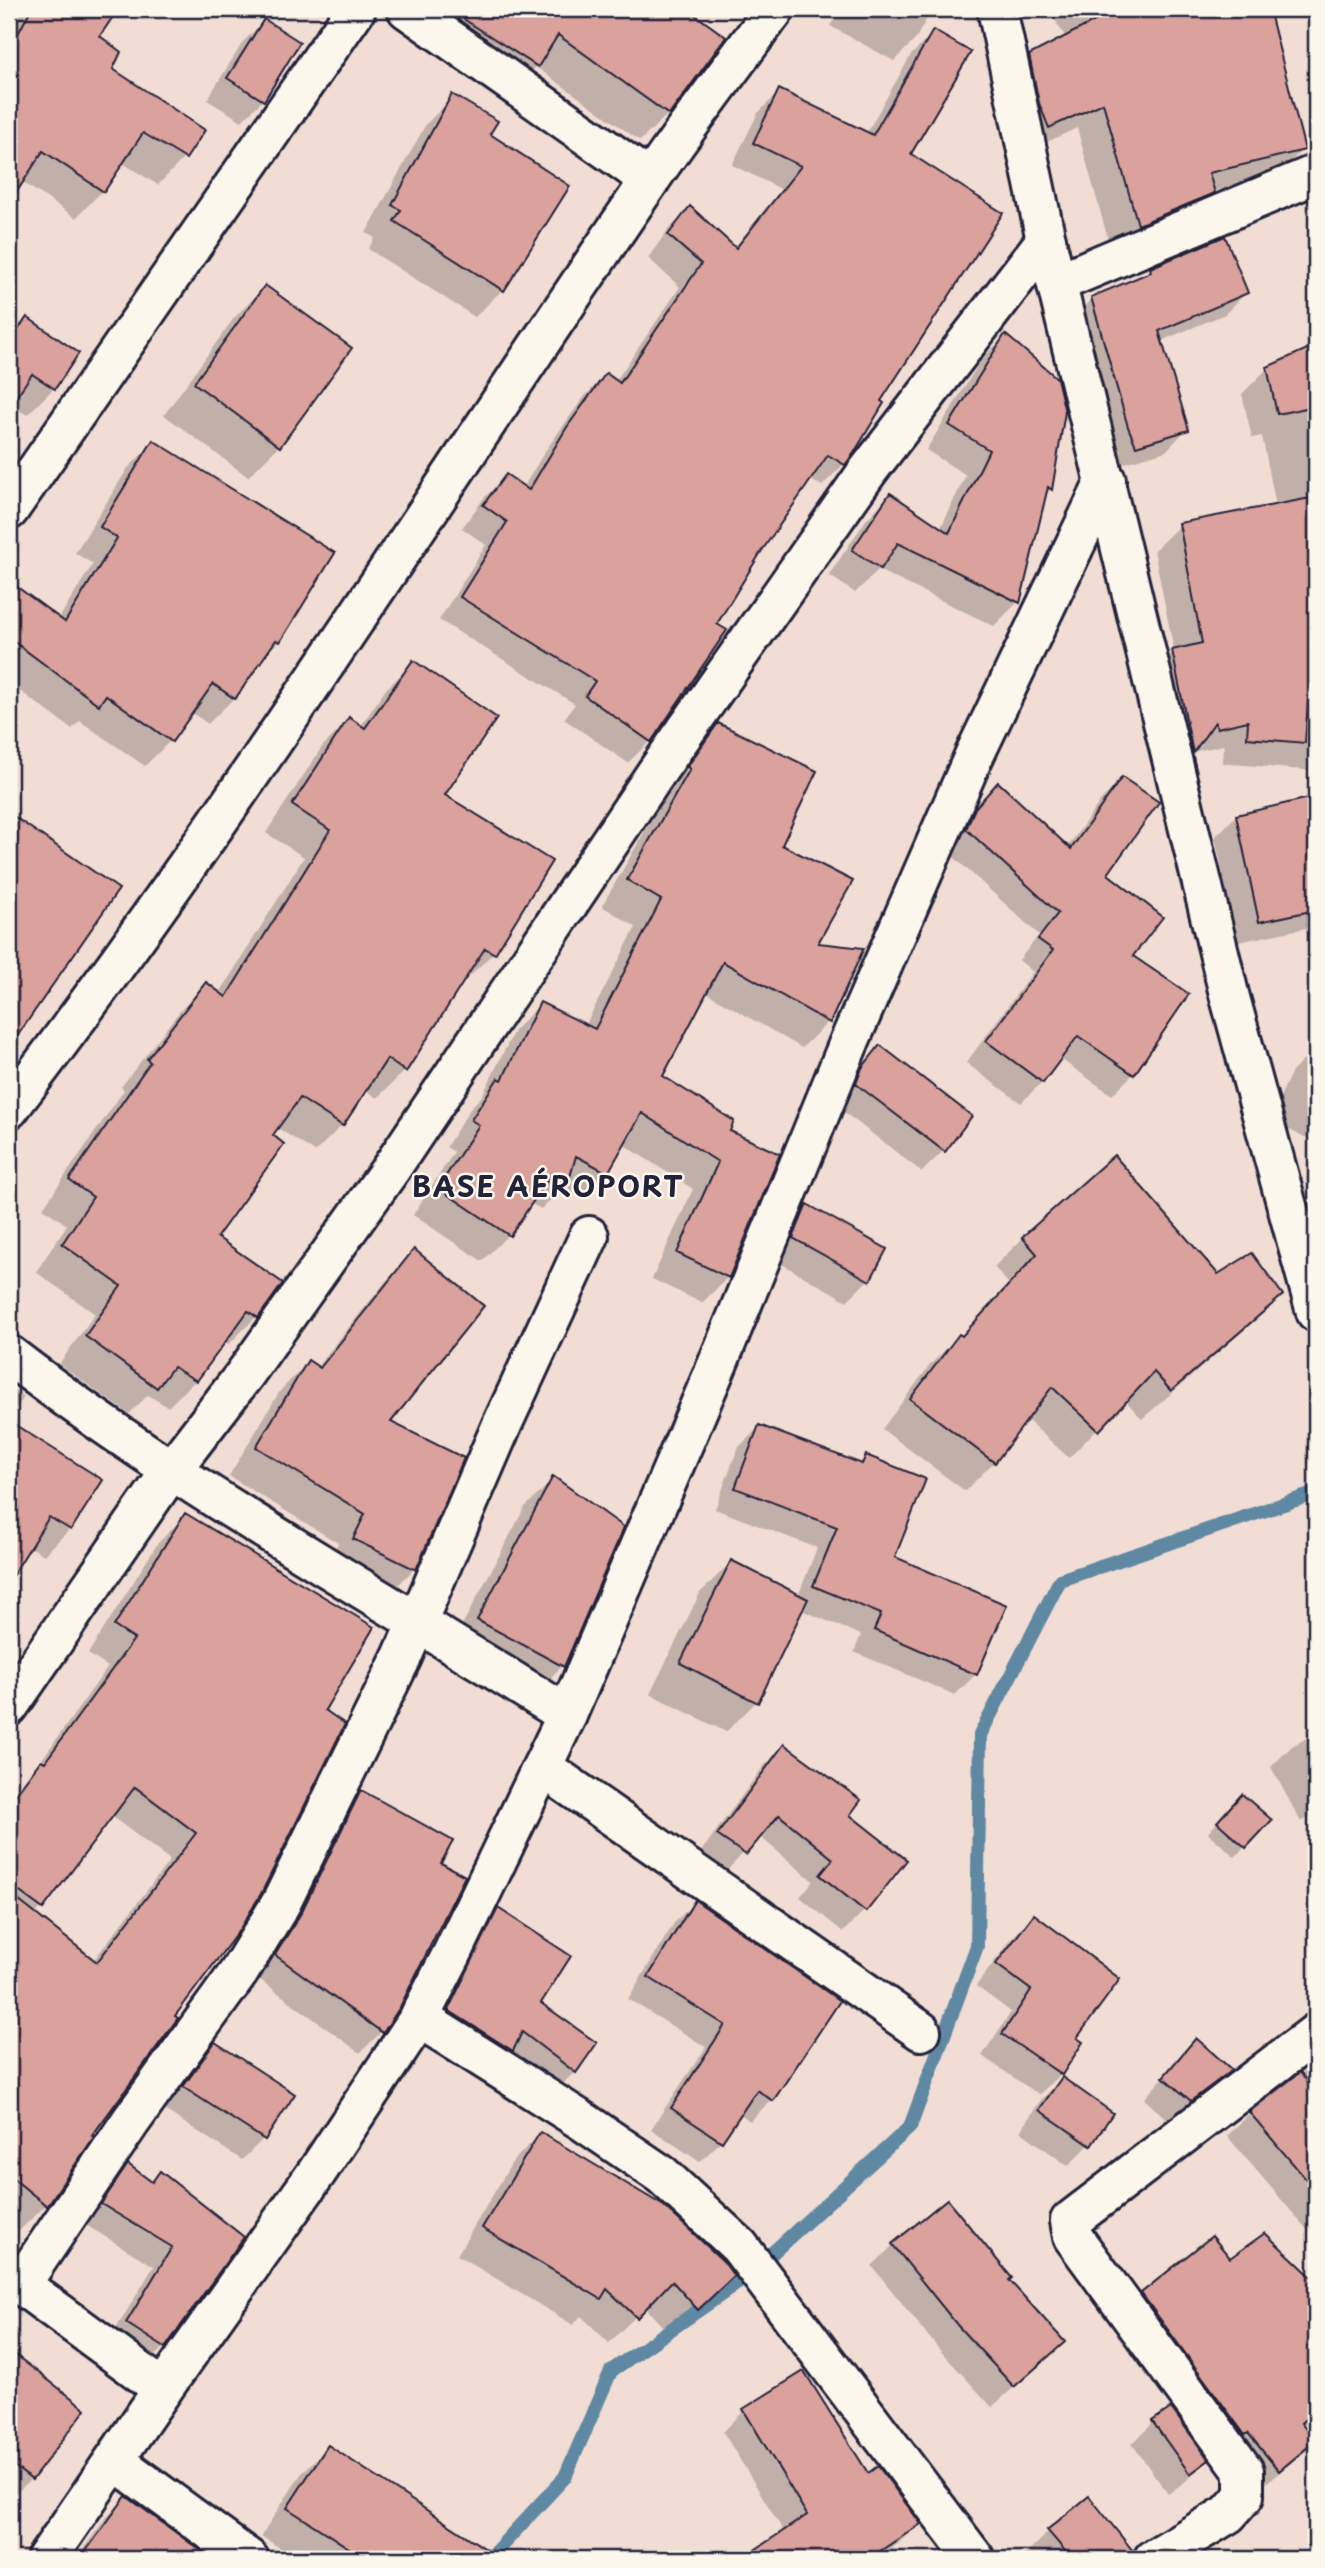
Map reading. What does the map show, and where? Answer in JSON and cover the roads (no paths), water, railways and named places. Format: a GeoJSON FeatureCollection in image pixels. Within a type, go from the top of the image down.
{"type":"FeatureCollection","features":[{"type":"Feature","properties":{"kind":"street"},"geometry":{"type":"LineString","coordinates":[[9,510],[356,9]]}},
{"type":"Feature","properties":{"kind":"street"},"geometry":{"type":"LineString","coordinates":[[407,9],[650,180]]}},
{"type":"Feature","properties":{"kind":"street"},"geometry":{"type":"LineString","coordinates":[[9,1109],[90,1003],[280,731],[650,180],[775,9]]}},
{"type":"Feature","properties":{"kind":"street"},"geometry":{"type":"LineString","coordinates":[[997,9],[1046,240],[1059,282],[1229,994],[1316,1312]]}},
{"type":"Feature","properties":{"kind":"street"},"geometry":{"type":"LineString","coordinates":[[1059,282],[1316,174]]}},
{"type":"Feature","properties":{"kind":"street"},"geometry":{"type":"LineString","coordinates":[[9,1706],[172,1469],[246,1374],[328,1259],[656,773],[867,472],[1046,240]]}},
{"type":"Feature","properties":{"kind":"street"},"geometry":{"type":"LineString","coordinates":[[46,2559],[317,2172],[419,2018],[567,1716],[718,1363],[850,1040],[967,770],[1106,480]]}},
{"type":"Feature","properties":{"kind":"street"},"geometry":{"type":"LineString","coordinates":[[163,2389],[15,2280],[239,1972],[281,1903],[402,1657],[501,1427],[589,1236]]}},
{"type":"Feature","properties":{"kind":"street"},"geometry":{"type":"LineString","coordinates":[[9,1354],[64,1397],[172,1469],[567,1716]]}},
{"type":"Feature","properties":{"kind":"street"},"geometry":{"type":"LineString","coordinates":[[542,1767],[921,2031]]}},
{"type":"Feature","properties":{"kind":"street"},"geometry":{"type":"LineString","coordinates":[[419,2018],[584,2122],[662,2175],[739,2246],[975,2559]]}},
{"type":"Feature","properties":{"kind":"street"},"geometry":{"type":"LineString","coordinates":[[1153,2559],[1228,2514],[1244,2496],[1244,2471],[1073,2237],[1070,2221],[1316,2033]]}},
{"type":"Feature","properties":{"kind":"street"},"geometry":{"type":"LineString","coordinates":[[115,2461],[249,2559]]}},
{"type":"Feature","properties":{"kind":"waterway"},"geometry":{"type":"LineString","coordinates":[[489,2559],[565,2477],[611,2371],[745,2278],[910,2127],[977,1946],[980,1735],[1060,1580],[1316,1493]]}},
{"type":"Feature","properties":{"kind":"district","name":"BASE AÉROPORT"},"geometry":{"type":"Point","coordinates":[548,1187]}}]}
